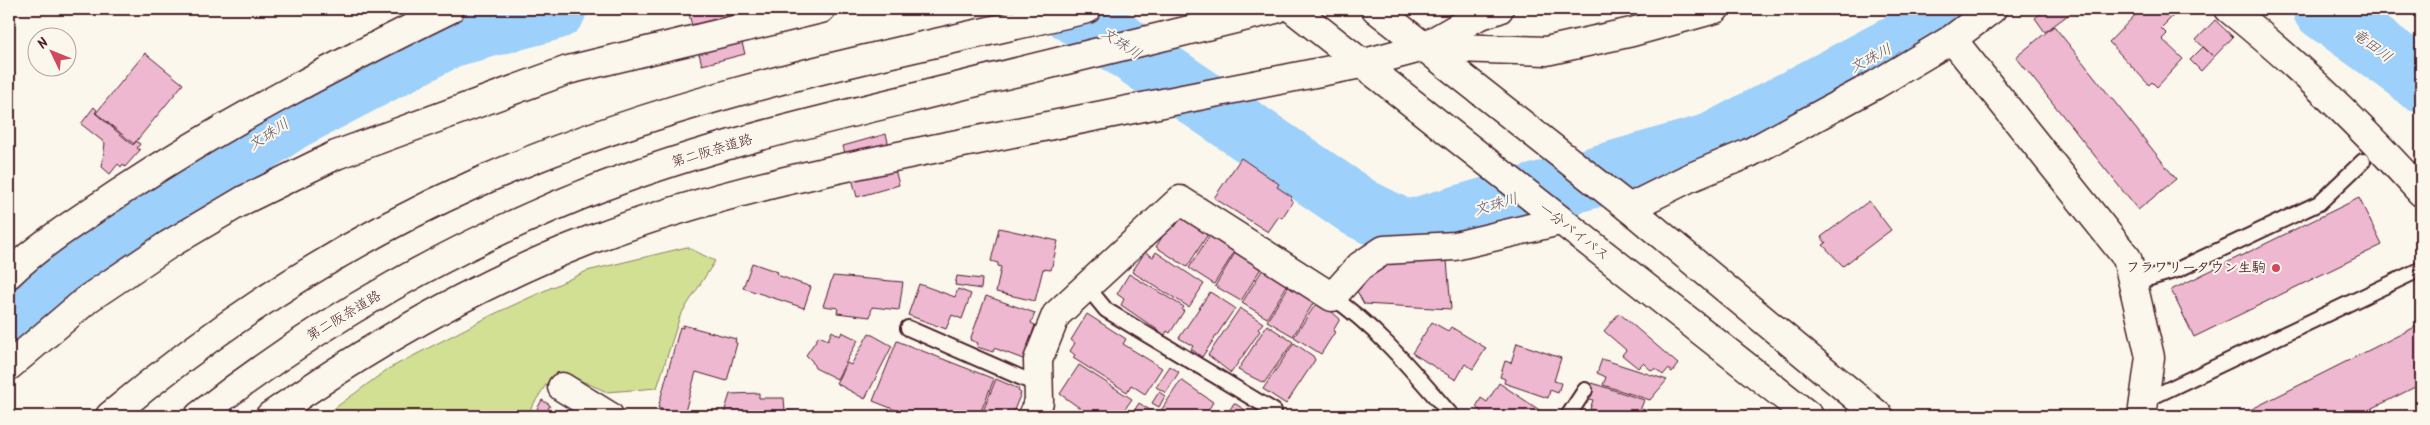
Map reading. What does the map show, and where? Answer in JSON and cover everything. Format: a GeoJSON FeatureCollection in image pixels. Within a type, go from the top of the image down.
{"type":"FeatureCollection","features":[{"type":"Feature","properties":{"kind":"main road"},"geometry":{"type":"LineString","coordinates":[[10,268],[185,149],[323,72],[450,9]]}},
{"type":"Feature","properties":{"kind":"main road"},"geometry":{"type":"LineString","coordinates":[[9,366],[89,298],[168,244],[244,200],[336,155],[568,70],[822,9]]}},
{"type":"Feature","properties":{"kind":"main road"},"geometry":{"type":"LineString","coordinates":[[110,416],[164,370],[271,296],[370,236],[477,183],[591,138],[696,104],[868,59],[1087,9]]}},
{"type":"Feature","properties":{"kind":"main road","name":"第二阪奈道路"},"geometry":{"type":"LineString","coordinates":[[199,416],[302,342],[399,282],[527,218],[605,186],[716,148],[1276,9]]}},
{"type":"Feature","properties":{"kind":"main road","name":"一分バイパス"},"geometry":{"type":"LineString","coordinates":[[1293,9],[1809,416]]}},
{"type":"Feature","properties":{"kind":"main road"},"geometry":{"type":"LineString","coordinates":[[1376,9],[1622,204],[1879,416]]}},
{"type":"Feature","properties":{"kind":"main road"},"geometry":{"type":"LineString","coordinates":[[1424,48],[1478,16],[1499,9]]}},
{"type":"Feature","properties":{"kind":"main road"},"geometry":{"type":"LineString","coordinates":[[270,416],[325,377],[414,324],[496,280],[591,240],[700,204],[874,160],[1361,64],[1424,48],[1546,51],[1632,32],[1715,9]]}},
{"type":"Feature","properties":{"kind":"main road"},"geometry":{"type":"LineString","coordinates":[[1622,204],[1749,153],[1875,85],[1952,39],[1992,9]]}},
{"type":"Feature","properties":{"kind":"main road"},"geometry":{"type":"LineString","coordinates":[[2229,9],[2279,49],[2386,153],[2421,192]]}},
{"type":"Feature","properties":{"kind":"main road"},"geometry":{"type":"LineString","coordinates":[[1952,39],[2127,258],[2150,357],[2143,408]]}},
{"type":"Feature","properties":{"kind":"main road"},"geometry":{"type":"LineString","coordinates":[[1032,416],[1039,402],[1038,360],[1056,315],[1088,288],[1180,200],[1332,297],[1360,266],[1384,250],[1455,246],[1560,221]]}},
{"type":"Feature","properties":{"kind":"main road"},"geometry":{"type":"LineString","coordinates":[[562,387],[609,416]]}},
{"type":"Feature","properties":{"kind":"lane"},"geometry":{"type":"LineString","coordinates":[[2133,283],[2177,270],[2319,203],[2363,160]]}},
{"type":"Feature","properties":{"kind":"lane"},"geometry":{"type":"LineString","coordinates":[[2143,408],[2421,269]]}},
{"type":"Feature","properties":{"kind":"lane"},"geometry":{"type":"LineString","coordinates":[[1088,288],[1106,310],[1274,411]]}},
{"type":"Feature","properties":{"kind":"lane"},"geometry":{"type":"LineString","coordinates":[[1332,297],[1354,312],[1415,374],[1452,416]]}},
{"type":"Feature","properties":{"kind":"lane"},"geometry":{"type":"LineString","coordinates":[[908,328],[1038,385]]}},
{"type":"Feature","properties":{"kind":"lane"},"geometry":{"type":"LineString","coordinates":[[1568,416],[1585,390]]}},
{"type":"Feature","properties":{"kind":"green space"},"geometry":{"type":"Polygon","coordinates":[[[687,247],[715,261],[680,316],[657,388],[607,392],[573,377],[547,383],[526,416],[324,416],[388,369],[492,315],[587,271],[687,247]]]}},
{"type":"Feature","properties":{"kind":"building"},"geometry":{"type":"Polygon","coordinates":[[[709,9],[733,9],[745,54],[702,65],[689,14],[709,9]]]}},
{"type":"Feature","properties":{"kind":"building"},"geometry":{"type":"Polygon","coordinates":[[[2047,9],[2076,9],[2045,32],[2035,18],[2047,9]]]}},
{"type":"Feature","properties":{"kind":"building"},"geometry":{"type":"Polygon","coordinates":[[[2141,9],[2167,9],[2174,15],[2161,28],[2167,34],[2162,39],[2183,59],[2157,87],[2152,82],[2149,85],[2109,42],[2141,9]]]}},
{"type":"Feature","properties":{"kind":"building"},"geometry":{"type":"Polygon","coordinates":[[[2215,20],[2233,37],[2214,57],[2196,40],[2215,20]]]}},
{"type":"Feature","properties":{"kind":"building"},"geometry":{"type":"Polygon","coordinates":[[[2054,26],[2176,179],[2138,210],[2016,57],[2054,26]]]}},
{"type":"Feature","properties":{"kind":"building"},"geometry":{"type":"Polygon","coordinates":[[[2203,47],[2214,57],[2201,71],[2190,60],[2203,47]]]}},
{"type":"Feature","properties":{"kind":"building"},"geometry":{"type":"Polygon","coordinates":[[[145,53],[183,84],[134,144],[96,113],[145,53]]]}},
{"type":"Feature","properties":{"kind":"building"},"geometry":{"type":"Polygon","coordinates":[[[94,107],[97,110],[95,113],[133,145],[136,141],[140,144],[137,148],[140,150],[125,167],[123,164],[121,167],[118,164],[110,174],[102,167],[105,143],[81,124],[94,107]]]}},
{"type":"Feature","properties":{"kind":"building"},"geometry":{"type":"Polygon","coordinates":[[[886,134],[899,185],[857,197],[843,146],[886,134]]]}},
{"type":"Feature","properties":{"kind":"building"},"geometry":{"type":"Polygon","coordinates":[[[1241,158],[1279,184],[1277,187],[1292,197],[1290,199],[1293,201],[1282,218],[1279,216],[1268,232],[1214,198],[1241,158]]]}},
{"type":"Feature","properties":{"kind":"building","name":"フラワリータウン生駒"},"geometry":{"type":"Polygon","coordinates":[[[2359,198],[2382,245],[2194,337],[2171,290],[2359,198]]]}},
{"type":"Feature","properties":{"kind":"building"},"geometry":{"type":"Polygon","coordinates":[[[1869,201],[1891,230],[1843,266],[1823,245],[1826,243],[1821,237],[1869,201]]]}},
{"type":"Feature","properties":{"kind":"building"},"geometry":{"type":"Polygon","coordinates":[[[1181,217],[1190,223],[1194,217],[1212,228],[1187,267],[1156,247],[1170,224],[1175,227],[1181,217]]]}},
{"type":"Feature","properties":{"kind":"building"},"geometry":{"type":"Polygon","coordinates":[[[999,228],[1058,241],[1051,270],[1043,269],[1035,301],[996,292],[1001,267],[998,266],[998,263],[991,261],[999,228]]]}},
{"type":"Feature","properties":{"kind":"building"},"geometry":{"type":"Polygon","coordinates":[[[1213,230],[1235,251],[1214,284],[1189,268],[1213,230]]]}},
{"type":"Feature","properties":{"kind":"building"},"geometry":{"type":"Polygon","coordinates":[[[1238,248],[1261,268],[1241,301],[1215,286],[1238,248]]]}},
{"type":"Feature","properties":{"kind":"building"},"geometry":{"type":"Polygon","coordinates":[[[1145,252],[1153,257],[1156,252],[1204,284],[1189,307],[1132,272],[1145,252]]]}},
{"type":"Feature","properties":{"kind":"building"},"geometry":{"type":"Polygon","coordinates":[[[1390,260],[1447,260],[1451,309],[1364,304],[1356,289],[1390,260]]]}},
{"type":"Feature","properties":{"kind":"building"},"geometry":{"type":"Polygon","coordinates":[[[752,263],[778,272],[777,275],[811,287],[804,308],[743,288],[752,263]]]}},
{"type":"Feature","properties":{"kind":"building"},"geometry":{"type":"Polygon","coordinates":[[[1266,264],[1288,284],[1267,318],[1242,303],[1266,264]]]}},
{"type":"Feature","properties":{"kind":"building"},"geometry":{"type":"Polygon","coordinates":[[[1129,274],[1184,307],[1182,310],[1184,311],[1170,333],[1167,331],[1165,335],[1121,305],[1124,299],[1117,294],[1129,274]]]}},
{"type":"Feature","properties":{"kind":"building"},"geometry":{"type":"Polygon","coordinates":[[[833,276],[903,282],[899,310],[872,307],[870,317],[837,313],[838,308],[823,306],[833,276]]]}},
{"type":"Feature","properties":{"kind":"building"},"geometry":{"type":"Polygon","coordinates":[[[957,276],[982,279],[981,289],[955,285],[957,276]]]}},
{"type":"Feature","properties":{"kind":"building"},"geometry":{"type":"Polygon","coordinates":[[[1292,281],[1309,292],[1306,297],[1314,302],[1293,336],[1267,321],[1292,281]]]}},
{"type":"Feature","properties":{"kind":"building"},"geometry":{"type":"Polygon","coordinates":[[[919,284],[955,297],[958,289],[971,294],[962,319],[952,315],[946,329],[908,315],[919,284]]]}},
{"type":"Feature","properties":{"kind":"building"},"geometry":{"type":"Polygon","coordinates":[[[1210,292],[1235,308],[1202,357],[1191,349],[1193,346],[1179,338],[1210,292]]]}},
{"type":"Feature","properties":{"kind":"building"},"geometry":{"type":"Polygon","coordinates":[[[986,296],[1035,313],[1031,323],[1035,325],[1023,359],[994,348],[993,352],[977,347],[978,343],[970,340],[986,296]]]}},
{"type":"Feature","properties":{"kind":"building"},"geometry":{"type":"Polygon","coordinates":[[[1319,299],[1334,309],[1332,312],[1340,319],[1333,331],[1335,332],[1321,354],[1294,337],[1319,299]]]}},
{"type":"Feature","properties":{"kind":"building"},"geometry":{"type":"Polygon","coordinates":[[[1240,308],[1263,323],[1258,329],[1260,331],[1231,373],[1208,355],[1240,308]]]}},
{"type":"Feature","properties":{"kind":"building"},"geometry":{"type":"Polygon","coordinates":[[[1619,313],[1678,364],[1672,372],[1668,369],[1663,375],[1655,368],[1652,371],[1643,363],[1638,368],[1622,355],[1626,350],[1604,331],[1619,313]]]}},
{"type":"Feature","properties":{"kind":"building"},"geometry":{"type":"Polygon","coordinates":[[[1087,314],[1126,339],[1123,344],[1162,368],[1145,394],[1131,385],[1127,392],[1073,358],[1075,355],[1070,351],[1075,343],[1071,340],[1087,314]]]}},
{"type":"Feature","properties":{"kind":"building"},"geometry":{"type":"Polygon","coordinates":[[[1432,322],[1448,331],[1451,327],[1486,348],[1473,369],[1465,364],[1456,380],[1412,353],[1432,322]]]}},
{"type":"Feature","properties":{"kind":"building"},"geometry":{"type":"Polygon","coordinates":[[[2421,324],[2421,384],[2357,416],[2238,416],[2421,324]]]}},
{"type":"Feature","properties":{"kind":"building"},"geometry":{"type":"Polygon","coordinates":[[[683,325],[736,339],[735,342],[737,343],[727,381],[696,372],[684,415],[658,408],[680,327],[683,328],[683,325]]]}},
{"type":"Feature","properties":{"kind":"building"},"geometry":{"type":"Polygon","coordinates":[[[1267,325],[1293,342],[1264,383],[1238,370],[1267,325]]]}},
{"type":"Feature","properties":{"kind":"building"},"geometry":{"type":"Polygon","coordinates":[[[832,331],[840,336],[842,332],[858,340],[837,379],[815,368],[812,361],[806,355],[819,336],[828,340],[832,331]]]}},
{"type":"Feature","properties":{"kind":"building"},"geometry":{"type":"Polygon","coordinates":[[[869,333],[892,346],[865,399],[836,383],[847,363],[851,365],[869,333]]]}},
{"type":"Feature","properties":{"kind":"building"},"geometry":{"type":"Polygon","coordinates":[[[897,341],[994,379],[979,416],[911,416],[873,401],[897,341]]]}},
{"type":"Feature","properties":{"kind":"building"},"geometry":{"type":"Polygon","coordinates":[[[1294,343],[1313,356],[1315,360],[1286,404],[1263,389],[1294,343]]]}},
{"type":"Feature","properties":{"kind":"building"},"geometry":{"type":"Polygon","coordinates":[[[1517,343],[1561,358],[1554,381],[1561,383],[1558,393],[1550,390],[1548,398],[1504,383],[1505,379],[1500,377],[1505,361],[1511,363],[1517,343]]]}},
{"type":"Feature","properties":{"kind":"building"},"geometry":{"type":"Polygon","coordinates":[[[1602,359],[1667,380],[1650,400],[1603,385],[1606,377],[1597,373],[1602,359]]]}},
{"type":"Feature","properties":{"kind":"building"},"geometry":{"type":"Polygon","coordinates":[[[1079,365],[1132,399],[1120,416],[1091,416],[1060,394],[1079,365]]]}},
{"type":"Feature","properties":{"kind":"building"},"geometry":{"type":"Polygon","coordinates":[[[1170,366],[1179,372],[1166,393],[1156,387],[1170,366]]]}},
{"type":"Feature","properties":{"kind":"building"},"geometry":{"type":"Polygon","coordinates":[[[996,379],[1019,389],[1018,391],[1021,393],[1012,415],[1008,413],[1007,416],[981,416],[996,379]]]}},
{"type":"Feature","properties":{"kind":"building"},"geometry":{"type":"Polygon","coordinates":[[[1181,380],[1213,402],[1206,414],[1209,416],[1166,416],[1160,412],[1181,380]]]}},
{"type":"Feature","properties":{"kind":"building"},"geometry":{"type":"Polygon","coordinates":[[[1499,383],[1547,415],[1478,416],[1481,411],[1476,407],[1481,398],[1487,402],[1499,383]]]}},
{"type":"Feature","properties":{"kind":"building"},"geometry":{"type":"Polygon","coordinates":[[[1592,383],[1644,400],[1638,416],[1613,416],[1590,409],[1593,400],[1587,398],[1592,383]]]}},
{"type":"Feature","properties":{"kind":"building"},"geometry":{"type":"Polygon","coordinates":[[[1159,392],[1165,396],[1159,407],[1152,403],[1159,392]]]}},
{"type":"Feature","properties":{"kind":"building"},"geometry":{"type":"Polygon","coordinates":[[[759,393],[759,398],[784,398],[785,411],[794,411],[794,416],[723,416],[730,394],[759,393]]]}},
{"type":"Feature","properties":{"kind":"building"},"geometry":{"type":"Polygon","coordinates":[[[542,400],[550,405],[548,409],[553,412],[551,416],[533,416],[542,400]]]}},
{"type":"Feature","properties":{"kind":"building"},"geometry":{"type":"Polygon","coordinates":[[[1139,403],[1153,412],[1151,416],[1142,416],[1134,411],[1139,403]]]}},
{"type":"Feature","properties":{"kind":"building"},"geometry":{"type":"Polygon","coordinates":[[[1234,403],[1255,416],[1226,416],[1234,403]]]}},
{"type":"Feature","properties":{"kind":"waterway","name":"文珠川"},"geometry":{"type":"LineString","coordinates":[[9,313],[25,298],[291,120],[450,37],[556,9]]}},
{"type":"Feature","properties":{"kind":"waterway","name":"文珠川"},"geometry":{"type":"LineString","coordinates":[[1069,9],[1360,208],[1406,231],[1713,143],[1898,45],[1948,9]]}},
{"type":"Feature","properties":{"kind":"waterway","name":"竜田川"},"geometry":{"type":"LineString","coordinates":[[2323,9],[2412,73],[2421,82]]}},
{"type":"Feature","properties":{"kind":"place","name":"フラワリータウン生駒"},"geometry":{"type":"Point","coordinates":[2276,268]}}]}
